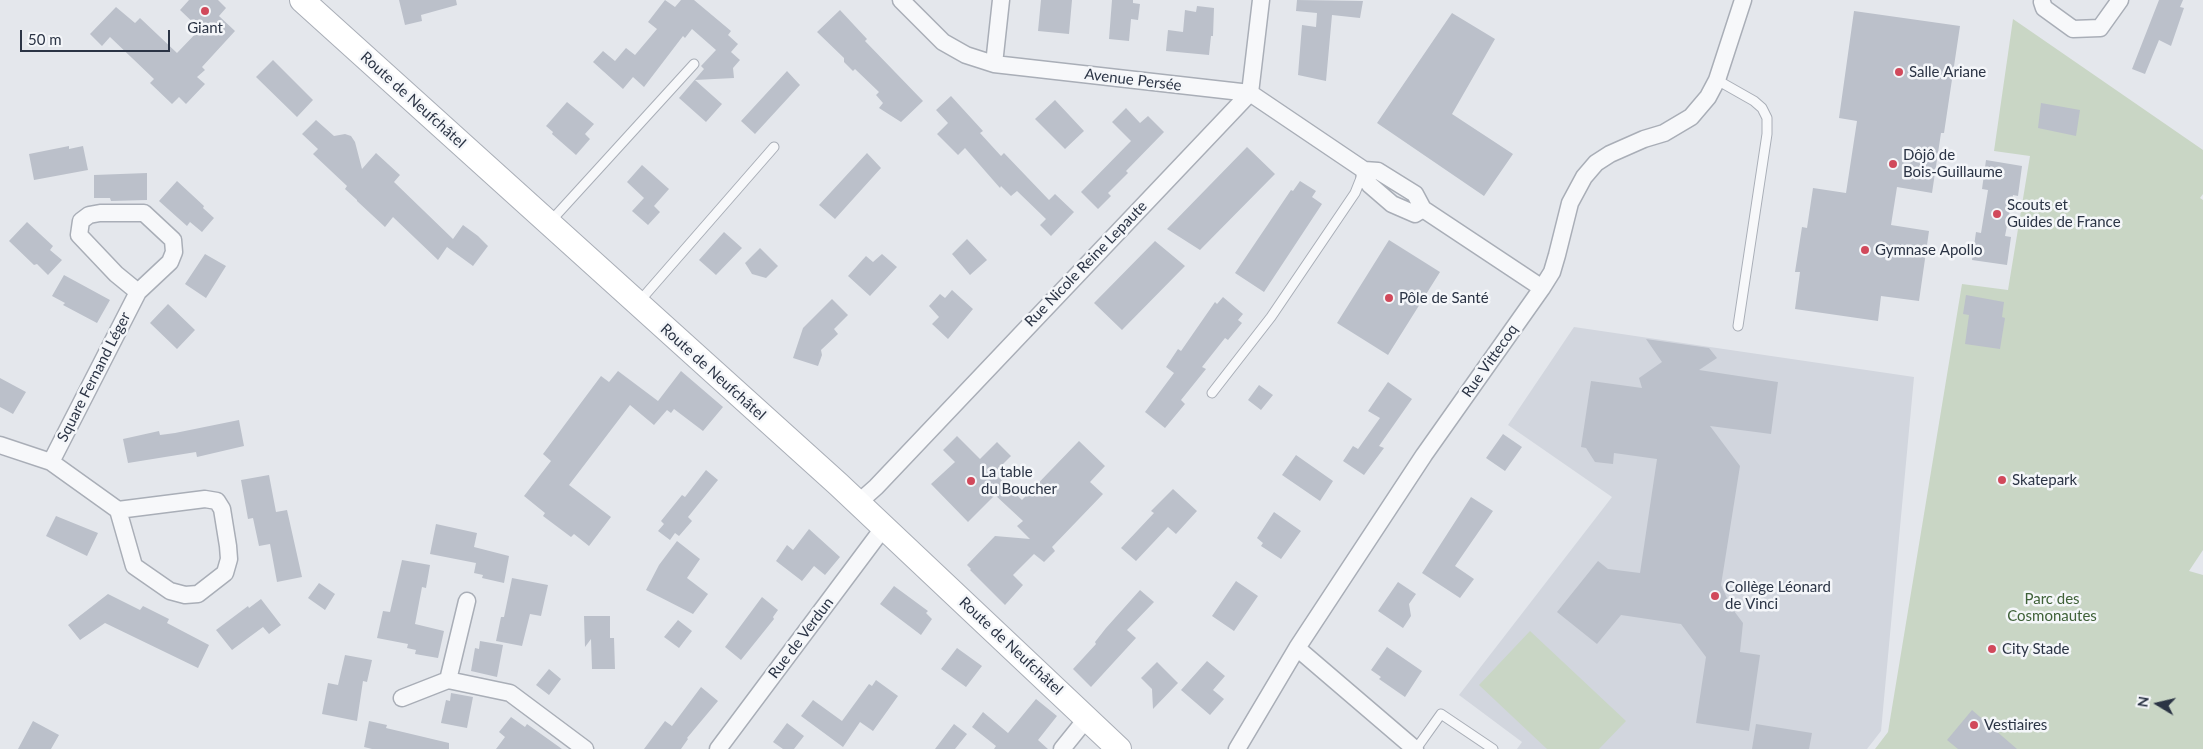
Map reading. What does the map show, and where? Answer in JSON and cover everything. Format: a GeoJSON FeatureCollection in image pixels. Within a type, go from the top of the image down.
{"type":"FeatureCollection","features":[{"type":"Feature","properties":{"kind":"main road","name":"Route de Neufchâtel"},"geometry":{"type":"LineString","coordinates":[[302,0],[858,503],[1119,749]]}},
{"type":"Feature","properties":{"kind":"street","name":"Avenue Persée"},"geometry":{"type":"LineString","coordinates":[[901,0],[943,42],[966,55],[994,64],[1250,93],[1364,170],[1378,171],[1415,194],[1423,209],[1542,288]]}},
{"type":"Feature","properties":{"kind":"street"},"geometry":{"type":"LineString","coordinates":[[994,64],[1000,0]]}},
{"type":"Feature","properties":{"kind":"street"},"geometry":{"type":"LineString","coordinates":[[1250,93],[1261,0]]}},
{"type":"Feature","properties":{"kind":"street","name":"Rue Vittecoq"},"geometry":{"type":"LineString","coordinates":[[1237,749],[1297,648],[1424,455],[1552,272],[1570,203],[1584,177],[1596,163],[1610,154],[1644,139],[1664,133],[1692,117],[1708,97],[1717,80],[1742,0]]}},
{"type":"Feature","properties":{"kind":"street"},"geometry":{"type":"LineString","coordinates":[[2042,2],[2044,8],[2073,29],[2100,28],[2120,0]]}},
{"type":"Feature","properties":{"kind":"street","name":"Rue Nicole Reine Lepaute"},"geometry":{"type":"LineString","coordinates":[[858,503],[876,487],[1250,93]]}},
{"type":"Feature","properties":{"kind":"street","name":"Square Fernand Léger"},"geometry":{"type":"LineString","coordinates":[[51,462],[138,292],[170,262],[174,252],[173,240],[144,213],[100,213],[89,215],[81,221],[79,235],[116,274],[138,292]]}},
{"type":"Feature","properties":{"kind":"street"},"geometry":{"type":"LineString","coordinates":[[0,445],[51,462],[118,510],[134,566],[170,591],[185,595],[198,594],[225,573],[229,560],[228,546],[222,509],[217,501],[205,499],[118,510]]}},
{"type":"Feature","properties":{"kind":"street","name":"Rue de Verdun"},"geometry":{"type":"LineString","coordinates":[[718,749],[884,527]]}},
{"type":"Feature","properties":{"kind":"street"},"geometry":{"type":"LineString","coordinates":[[448,680],[467,602]]}},
{"type":"Feature","properties":{"kind":"street"},"geometry":{"type":"LineString","coordinates":[[1297,648],[1415,749]]}},
{"type":"Feature","properties":{"kind":"street"},"geometry":{"type":"LineString","coordinates":[[402,698],[448,680],[510,694],[585,749]]}},
{"type":"Feature","properties":{"kind":"street"},"geometry":{"type":"LineString","coordinates":[[1062,749],[1087,718]]}},
{"type":"Feature","properties":{"kind":"lane"},"geometry":{"type":"LineString","coordinates":[[549,223],[694,64]]}},
{"type":"Feature","properties":{"kind":"lane"},"geometry":{"type":"LineString","coordinates":[[1717,80],[1754,101],[1762,108],[1767,118],[1767,134],[1738,326]]}},
{"type":"Feature","properties":{"kind":"lane"},"geometry":{"type":"LineString","coordinates":[[637,303],[774,148]]}},
{"type":"Feature","properties":{"kind":"lane"},"geometry":{"type":"LineString","coordinates":[[1212,393],[1271,317],[1354,192],[1364,170]]}},
{"type":"Feature","properties":{"kind":"lane"},"geometry":{"type":"LineString","coordinates":[[1415,749],[1441,714],[1493,749]]}},
{"type":"Feature","properties":{"kind":"shaded area","name":"Collège Léonard de Vinci"},"geometry":{"type":"Polygon","coordinates":[[[1574,327],[1914,377],[1881,731],[1867,749],[1517,749],[1522,742],[1459,695],[1612,497],[1508,425],[1574,327]]]}},
{"type":"Feature","properties":{"kind":"green space","name":"Parc des Cosmonautes"},"geometry":{"type":"Polygon","coordinates":[[[2013,19],[2203,150],[2203,194],[2200,198],[2203,200],[2203,550],[2189,571],[2203,575],[2203,749],[1875,749],[1888,732],[1962,284],[2008,290],[2030,156],[1994,151],[2013,19]]]}},
{"type":"Feature","properties":{"kind":"green space"},"geometry":{"type":"Polygon","coordinates":[[[1530,631],[1626,721],[1599,749],[1547,749],[1479,685],[1530,631]]]}},
{"type":"Feature","properties":{"kind":"building"},"geometry":{"type":"Polygon","coordinates":[[[189,0],[218,0],[226,8],[219,16],[235,31],[202,67],[205,70],[197,77],[205,84],[186,104],[179,97],[172,104],[150,83],[154,79],[110,37],[102,46],[90,34],[116,7],[135,23],[140,18],[177,53],[200,29],[180,10],[189,0]]]}},
{"type":"Feature","properties":{"kind":"building"},"geometry":{"type":"Polygon","coordinates":[[[399,0],[456,0],[457,5],[421,15],[422,21],[405,25],[399,0]]]}},
{"type":"Feature","properties":{"kind":"building"},"geometry":{"type":"Polygon","coordinates":[[[665,0],[675,7],[681,0],[694,0],[731,31],[728,35],[738,44],[731,52],[740,60],[733,68],[734,78],[695,80],[722,104],[706,122],[679,98],[704,69],[701,66],[716,50],[692,29],[685,38],[683,36],[644,87],[633,77],[623,89],[593,62],[603,51],[615,61],[626,48],[635,55],[657,29],[648,22],[665,0]]]}},
{"type":"Feature","properties":{"kind":"building"},"geometry":{"type":"Polygon","coordinates":[[[1041,0],[1072,0],[1069,34],[1038,31],[1041,0]]]}},
{"type":"Feature","properties":{"kind":"building"},"geometry":{"type":"Polygon","coordinates":[[[1112,0],[1133,0],[1133,3],[1140,4],[1138,20],[1131,19],[1129,41],[1109,39],[1112,0]]]}},
{"type":"Feature","properties":{"kind":"building"},"geometry":{"type":"Polygon","coordinates":[[[1297,0],[1363,1],[1360,18],[1332,15],[1326,81],[1298,75],[1302,25],[1316,27],[1317,13],[1296,11],[1297,0]]]}},
{"type":"Feature","properties":{"kind":"building"},"geometry":{"type":"Polygon","coordinates":[[[2159,0],[2183,0],[2180,7],[2184,8],[2171,46],[2159,40],[2145,74],[2132,69],[2159,0]]]}},
{"type":"Feature","properties":{"kind":"building"},"geometry":{"type":"Polygon","coordinates":[[[1197,6],[1214,8],[1213,36],[1211,36],[1209,55],[1166,51],[1168,30],[1183,32],[1185,10],[1196,12],[1197,6]]]}},
{"type":"Feature","properties":{"kind":"building"},"geometry":{"type":"Polygon","coordinates":[[[840,10],[867,39],[865,41],[923,101],[901,122],[879,108],[883,103],[876,95],[879,92],[855,69],[853,71],[844,62],[844,58],[817,32],[840,10]]]}},
{"type":"Feature","properties":{"kind":"building"},"geometry":{"type":"Polygon","coordinates":[[[1854,11],[1960,26],[1944,133],[1941,133],[1932,193],[1897,187],[1891,225],[1929,231],[1919,301],[1881,296],[1878,321],[1795,309],[1800,272],[1795,272],[1802,227],[1807,228],[1813,188],[1846,193],[1857,121],[1839,118],[1854,11]]]}},
{"type":"Feature","properties":{"kind":"building"},"geometry":{"type":"Polygon","coordinates":[[[1452,13],[1495,39],[1452,114],[1513,154],[1484,196],[1377,123],[1452,13]]]}},
{"type":"Feature","properties":{"kind":"building"},"geometry":{"type":"Polygon","coordinates":[[[273,60],[313,100],[297,117],[256,77],[273,60]]]}},
{"type":"Feature","properties":{"kind":"building"},"geometry":{"type":"Polygon","coordinates":[[[787,71],[800,85],[755,134],[741,121],[787,71]]]}},
{"type":"Feature","properties":{"kind":"building"},"geometry":{"type":"Polygon","coordinates":[[[951,96],[983,131],[980,133],[1001,156],[1004,153],[1049,200],[1055,194],[1074,212],[1051,236],[1040,225],[1046,219],[1017,191],[1011,196],[1001,186],[1000,188],[965,148],[958,155],[937,134],[948,123],[936,110],[951,96]]]}},
{"type":"Feature","properties":{"kind":"building"},"geometry":{"type":"Polygon","coordinates":[[[1055,100],[1084,131],[1065,149],[1035,119],[1055,100]]]}},
{"type":"Feature","properties":{"kind":"building"},"geometry":{"type":"Polygon","coordinates":[[[567,102],[594,124],[585,134],[590,139],[576,155],[552,134],[553,132],[546,126],[567,102]]]}},
{"type":"Feature","properties":{"kind":"building"},"geometry":{"type":"Polygon","coordinates":[[[2041,103],[2080,110],[2076,136],[2038,128],[2041,103]]]}},
{"type":"Feature","properties":{"kind":"building"},"geometry":{"type":"Polygon","coordinates":[[[1126,108],[1140,123],[1148,116],[1164,132],[1126,171],[1128,173],[1108,193],[1111,196],[1098,209],[1081,192],[1131,141],[1112,122],[1126,108]]]}},
{"type":"Feature","properties":{"kind":"building"},"geometry":{"type":"Polygon","coordinates":[[[316,120],[334,136],[345,134],[351,136],[355,142],[362,169],[376,153],[400,175],[394,182],[453,239],[463,225],[478,236],[488,246],[473,266],[447,247],[438,260],[393,217],[385,227],[357,201],[345,189],[347,186],[313,154],[318,149],[302,134],[316,120]]]}},
{"type":"Feature","properties":{"kind":"building"},"geometry":{"type":"Polygon","coordinates":[[[69,146],[69,149],[83,146],[88,170],[34,180],[29,154],[69,146]]]}},
{"type":"Feature","properties":{"kind":"building"},"geometry":{"type":"Polygon","coordinates":[[[1247,147],[1275,174],[1200,250],[1167,229],[1247,147]]]}},
{"type":"Feature","properties":{"kind":"building"},"geometry":{"type":"Polygon","coordinates":[[[867,153],[881,168],[835,219],[819,205],[867,153]]]}},
{"type":"Feature","properties":{"kind":"building","name":"Scouts et Guides de France"},"geometry":{"type":"Polygon","coordinates":[[[1986,160],[2022,166],[2018,196],[2013,195],[2005,236],[2011,237],[2007,265],[1972,260],[1976,232],[1981,233],[1988,190],[1982,189],[1986,160]]]}},
{"type":"Feature","properties":{"kind":"building"},"geometry":{"type":"Polygon","coordinates":[[[642,165],[669,189],[654,206],[660,212],[648,225],[632,211],[644,198],[627,182],[642,165]]]}},
{"type":"Feature","properties":{"kind":"building"},"geometry":{"type":"Polygon","coordinates":[[[147,173],[147,200],[111,201],[110,198],[94,198],[94,175],[147,173]]]}},
{"type":"Feature","properties":{"kind":"building"},"geometry":{"type":"Polygon","coordinates":[[[177,181],[214,218],[202,232],[190,222],[187,226],[159,201],[177,181]]]}},
{"type":"Feature","properties":{"kind":"building"},"geometry":{"type":"Polygon","coordinates":[[[1300,181],[1316,191],[1312,197],[1322,204],[1264,292],[1235,273],[1291,190],[1293,191],[1300,181]]]}},
{"type":"Feature","properties":{"kind":"building"},"geometry":{"type":"Polygon","coordinates":[[[27,222],[53,246],[50,250],[62,260],[48,275],[37,264],[34,265],[9,241],[27,222]]]}},
{"type":"Feature","properties":{"kind":"building"},"geometry":{"type":"Polygon","coordinates":[[[724,232],[742,248],[716,275],[699,260],[724,232]]]}},
{"type":"Feature","properties":{"kind":"building"},"geometry":{"type":"Polygon","coordinates":[[[967,239],[987,260],[970,275],[952,254],[967,239]]]}},
{"type":"Feature","properties":{"kind":"building","name":"Pôle de Santé"},"geometry":{"type":"Polygon","coordinates":[[[1389,240],[1440,272],[1388,355],[1337,323],[1389,240]]]}},
{"type":"Feature","properties":{"kind":"building"},"geometry":{"type":"Polygon","coordinates":[[[1155,241],[1185,266],[1122,330],[1094,303],[1155,241]]]}},
{"type":"Feature","properties":{"kind":"building"},"geometry":{"type":"Polygon","coordinates":[[[760,248],[778,266],[766,278],[752,274],[745,263],[760,248]]]}},
{"type":"Feature","properties":{"kind":"building"},"geometry":{"type":"Polygon","coordinates":[[[205,254],[226,266],[206,298],[185,284],[205,254]]]}},
{"type":"Feature","properties":{"kind":"building"},"geometry":{"type":"Polygon","coordinates":[[[882,254],[897,267],[870,296],[848,276],[866,256],[873,262],[882,254]]]}},
{"type":"Feature","properties":{"kind":"building"},"geometry":{"type":"Polygon","coordinates":[[[64,275],[110,300],[97,323],[63,305],[65,303],[52,296],[64,275]]]}},
{"type":"Feature","properties":{"kind":"building"},"geometry":{"type":"Polygon","coordinates":[[[952,290],[973,309],[948,339],[932,324],[939,317],[929,306],[940,294],[945,298],[952,290]]]}},
{"type":"Feature","properties":{"kind":"building"},"geometry":{"type":"Polygon","coordinates":[[[1966,295],[2004,302],[2002,317],[2005,318],[2000,349],[1965,344],[1969,315],[1963,314],[1966,295]]]}},
{"type":"Feature","properties":{"kind":"building"},"geometry":{"type":"Polygon","coordinates":[[[1223,297],[1243,314],[1238,320],[1242,323],[1228,340],[1225,338],[1202,367],[1206,369],[1181,400],[1185,404],[1165,428],[1145,412],[1174,373],[1166,367],[1178,349],[1181,351],[1215,302],[1217,304],[1223,297]]]}},
{"type":"Feature","properties":{"kind":"building"},"geometry":{"type":"Polygon","coordinates":[[[832,299],[848,315],[834,329],[838,334],[821,350],[822,355],[818,366],[793,358],[803,328],[832,299]]]}},
{"type":"Feature","properties":{"kind":"building"},"geometry":{"type":"Polygon","coordinates":[[[168,304],[195,330],[177,349],[150,323],[168,304]]]}},
{"type":"Feature","properties":{"kind":"building"},"geometry":{"type":"Polygon","coordinates":[[[1646,339],[1709,348],[1717,358],[1699,370],[1778,382],[1771,434],[1710,426],[1740,466],[1721,585],[1731,607],[1743,623],[1740,652],[1760,655],[1749,731],[1696,723],[1706,657],[1681,624],[1621,615],[1597,644],[1557,612],[1598,561],[1608,569],[1640,573],[1657,459],[1614,453],[1613,464],[1595,462],[1586,448],[1581,447],[1591,381],[1642,388],[1639,378],[1662,362],[1646,339]]]}},
{"type":"Feature","properties":{"kind":"building"},"geometry":{"type":"Polygon","coordinates":[[[618,371],[658,401],[681,371],[723,407],[703,431],[674,409],[671,413],[667,410],[654,425],[630,405],[569,485],[611,517],[589,546],[574,534],[571,537],[543,516],[545,513],[524,496],[551,461],[543,454],[601,376],[609,382],[618,371]]]}},
{"type":"Feature","properties":{"kind":"building"},"geometry":{"type":"Polygon","coordinates":[[[0,378],[26,392],[13,414],[0,407],[0,378]]]}},
{"type":"Feature","properties":{"kind":"building"},"geometry":{"type":"Polygon","coordinates":[[[1388,382],[1412,399],[1379,446],[1384,448],[1364,475],[1343,461],[1353,446],[1358,449],[1380,418],[1368,411],[1388,382]]]}},
{"type":"Feature","properties":{"kind":"building"},"geometry":{"type":"Polygon","coordinates":[[[1259,385],[1273,395],[1261,410],[1248,400],[1259,385]]]}},
{"type":"Feature","properties":{"kind":"building"},"geometry":{"type":"Polygon","coordinates":[[[239,420],[244,446],[197,457],[196,452],[128,463],[123,439],[159,431],[160,435],[175,433],[239,420]]]}},
{"type":"Feature","properties":{"kind":"building"},"geometry":{"type":"Polygon","coordinates":[[[1503,434],[1522,447],[1505,471],[1486,458],[1503,434]]]}},
{"type":"Feature","properties":{"kind":"building"},"geometry":{"type":"Polygon","coordinates":[[[957,436],[980,459],[997,442],[1011,456],[994,473],[1022,500],[1079,441],[1105,466],[1090,482],[1103,494],[1052,547],[1055,551],[1044,562],[1034,554],[1013,575],[1023,585],[1005,605],[967,565],[995,536],[1030,539],[1017,526],[1023,521],[995,495],[968,522],[931,484],[955,462],[943,450],[957,436]]]}},
{"type":"Feature","properties":{"kind":"building"},"geometry":{"type":"Polygon","coordinates":[[[1296,455],[1333,481],[1320,501],[1282,475],[1296,455]]]}},
{"type":"Feature","properties":{"kind":"building"},"geometry":{"type":"Polygon","coordinates":[[[706,470],[718,480],[688,517],[692,521],[679,536],[675,533],[670,540],[658,531],[664,524],[661,521],[682,495],[685,497],[706,470]]]}},
{"type":"Feature","properties":{"kind":"building"},"geometry":{"type":"Polygon","coordinates":[[[269,475],[276,512],[287,510],[302,577],[277,582],[270,544],[259,546],[253,518],[248,519],[241,480],[269,475]]]}},
{"type":"Feature","properties":{"kind":"building"},"geometry":{"type":"Polygon","coordinates":[[[1173,489],[1197,511],[1176,534],[1168,527],[1136,561],[1121,548],[1154,513],[1151,511],[1173,489]]]}},
{"type":"Feature","properties":{"kind":"building"},"geometry":{"type":"Polygon","coordinates":[[[1471,497],[1493,511],[1455,566],[1474,579],[1460,598],[1422,573],[1471,497]]]}},
{"type":"Feature","properties":{"kind":"building"},"geometry":{"type":"Polygon","coordinates":[[[1274,512],[1301,531],[1281,559],[1261,546],[1263,543],[1257,538],[1274,512]]]}},
{"type":"Feature","properties":{"kind":"building"},"geometry":{"type":"Polygon","coordinates":[[[56,516],[98,533],[87,556],[46,536],[56,516]]]}},
{"type":"Feature","properties":{"kind":"building"},"geometry":{"type":"Polygon","coordinates":[[[436,524],[477,533],[474,547],[509,556],[504,583],[482,578],[483,575],[474,573],[476,563],[430,554],[436,524]]]}},
{"type":"Feature","properties":{"kind":"building"},"geometry":{"type":"Polygon","coordinates":[[[809,529],[840,557],[825,575],[814,566],[802,581],[776,561],[787,545],[793,550],[809,529]]]}},
{"type":"Feature","properties":{"kind":"building"},"geometry":{"type":"Polygon","coordinates":[[[677,541],[700,559],[687,578],[708,594],[693,614],[646,590],[659,565],[677,541]]]}},
{"type":"Feature","properties":{"kind":"building"},"geometry":{"type":"Polygon","coordinates":[[[402,560],[430,565],[426,588],[422,587],[415,624],[444,631],[438,658],[415,654],[416,650],[407,648],[408,644],[377,638],[383,611],[390,612],[402,560]]]}},
{"type":"Feature","properties":{"kind":"building"},"geometry":{"type":"Polygon","coordinates":[[[512,578],[548,585],[541,616],[530,614],[522,646],[496,641],[501,617],[504,617],[512,578]]]}},
{"type":"Feature","properties":{"kind":"building"},"geometry":{"type":"Polygon","coordinates":[[[1236,581],[1258,596],[1234,631],[1212,616],[1236,581]]]}},
{"type":"Feature","properties":{"kind":"building"},"geometry":{"type":"Polygon","coordinates":[[[1398,582],[1416,594],[1409,604],[1411,616],[1403,628],[1378,611],[1398,582]]]}},
{"type":"Feature","properties":{"kind":"building"},"geometry":{"type":"Polygon","coordinates":[[[319,583],[335,594],[325,610],[308,598],[319,583]]]}},
{"type":"Feature","properties":{"kind":"building"},"geometry":{"type":"Polygon","coordinates":[[[894,586],[928,611],[926,613],[932,619],[921,635],[880,604],[894,586]]]}},
{"type":"Feature","properties":{"kind":"building"},"geometry":{"type":"Polygon","coordinates":[[[1140,590],[1154,602],[1127,630],[1136,638],[1091,687],[1073,669],[1140,590]]]}},
{"type":"Feature","properties":{"kind":"building"},"geometry":{"type":"Polygon","coordinates":[[[108,594],[140,610],[143,606],[169,619],[167,623],[209,645],[198,668],[105,623],[80,640],[68,625],[108,594]]]}},
{"type":"Feature","properties":{"kind":"building"},"geometry":{"type":"Polygon","coordinates":[[[762,597],[778,610],[773,617],[774,619],[741,660],[725,647],[762,597]]]}},
{"type":"Feature","properties":{"kind":"building"},"geometry":{"type":"Polygon","coordinates":[[[261,599],[281,625],[269,634],[263,627],[232,650],[216,630],[248,606],[249,608],[261,599]]]}},
{"type":"Feature","properties":{"kind":"building"},"geometry":{"type":"Polygon","coordinates":[[[584,616],[610,616],[610,638],[614,638],[615,669],[592,669],[591,639],[585,647],[584,616]]]}},
{"type":"Feature","properties":{"kind":"building"},"geometry":{"type":"Polygon","coordinates":[[[678,620],[692,631],[679,648],[664,637],[678,620]]]}},
{"type":"Feature","properties":{"kind":"building"},"geometry":{"type":"Polygon","coordinates":[[[480,641],[503,645],[497,677],[471,671],[475,648],[479,649],[480,641]]]}},
{"type":"Feature","properties":{"kind":"building"},"geometry":{"type":"Polygon","coordinates":[[[1387,647],[1422,671],[1405,697],[1379,679],[1381,677],[1371,670],[1387,647]]]}},
{"type":"Feature","properties":{"kind":"building"},"geometry":{"type":"Polygon","coordinates":[[[957,648],[982,666],[966,687],[941,669],[957,648]]]}},
{"type":"Feature","properties":{"kind":"building"},"geometry":{"type":"Polygon","coordinates":[[[345,655],[372,660],[367,682],[363,681],[357,721],[322,714],[328,683],[338,685],[345,655]]]}},
{"type":"Feature","properties":{"kind":"building"},"geometry":{"type":"Polygon","coordinates":[[[1207,661],[1225,676],[1213,690],[1224,699],[1210,715],[1181,690],[1207,661]]]}},
{"type":"Feature","properties":{"kind":"building"},"geometry":{"type":"Polygon","coordinates":[[[1157,662],[1178,683],[1153,709],[1152,689],[1141,678],[1157,662]]]}},
{"type":"Feature","properties":{"kind":"building"},"geometry":{"type":"Polygon","coordinates":[[[549,669],[561,679],[549,695],[536,685],[549,669]]]}},
{"type":"Feature","properties":{"kind":"building"},"geometry":{"type":"Polygon","coordinates":[[[876,680],[898,696],[873,731],[860,722],[843,747],[801,716],[813,700],[842,721],[869,684],[872,686],[876,680]]]}},
{"type":"Feature","properties":{"kind":"building"},"geometry":{"type":"Polygon","coordinates":[[[701,687],[718,701],[687,738],[681,749],[644,749],[665,721],[672,726],[701,687]]]}},
{"type":"Feature","properties":{"kind":"building"},"geometry":{"type":"Polygon","coordinates":[[[451,693],[473,697],[467,728],[441,723],[446,700],[450,701],[451,693]]]}},
{"type":"Feature","properties":{"kind":"building"},"geometry":{"type":"Polygon","coordinates":[[[1036,699],[1057,716],[1038,740],[1048,749],[994,749],[996,746],[972,727],[983,712],[1008,733],[1036,699]]]}},
{"type":"Feature","properties":{"kind":"building","name":"Vestiaires"},"geometry":{"type":"Polygon","coordinates":[[[1972,710],[2017,749],[1958,749],[1947,740],[1972,710]]]}},
{"type":"Feature","properties":{"kind":"building"},"geometry":{"type":"Polygon","coordinates":[[[511,717],[525,727],[527,724],[562,749],[496,749],[505,737],[499,732],[511,717]]]}},
{"type":"Feature","properties":{"kind":"building"},"geometry":{"type":"Polygon","coordinates":[[[33,721],[59,735],[51,749],[18,749],[33,721]]]}},
{"type":"Feature","properties":{"kind":"building"},"geometry":{"type":"Polygon","coordinates":[[[369,721],[387,725],[386,728],[449,743],[449,749],[372,749],[364,747],[369,721]]]}},
{"type":"Feature","properties":{"kind":"building"},"geometry":{"type":"Polygon","coordinates":[[[787,723],[804,736],[794,749],[783,749],[773,742],[787,723]]]}},
{"type":"Feature","properties":{"kind":"building"},"geometry":{"type":"Polygon","coordinates":[[[954,724],[967,734],[955,749],[935,749],[954,724]]]}},
{"type":"Feature","properties":{"kind":"building"},"geometry":{"type":"Polygon","coordinates":[[[1756,724],[1812,733],[1809,749],[1752,749],[1756,724]]]}},
{"type":"Feature","properties":{"kind":"place","name":"Giant"},"geometry":{"type":"Point","coordinates":[205,11]}},
{"type":"Feature","properties":{"kind":"place","name":"Salle Ariane"},"geometry":{"type":"Point","coordinates":[1899,72]}},
{"type":"Feature","properties":{"kind":"place","name":"Dôjô de Bois-Guillaume"},"geometry":{"type":"Point","coordinates":[1893,164]}},
{"type":"Feature","properties":{"kind":"place","name":"Scouts et Guides de France"},"geometry":{"type":"Point","coordinates":[1997,214]}},
{"type":"Feature","properties":{"kind":"place","name":"Gymnase Apollo"},"geometry":{"type":"Point","coordinates":[1865,250]}},
{"type":"Feature","properties":{"kind":"place","name":"Pôle de Santé"},"geometry":{"type":"Point","coordinates":[1389,298]}},
{"type":"Feature","properties":{"kind":"place","name":"Skatepark"},"geometry":{"type":"Point","coordinates":[2002,480]}},
{"type":"Feature","properties":{"kind":"place","name":"La table du Boucher"},"geometry":{"type":"Point","coordinates":[971,481]}},
{"type":"Feature","properties":{"kind":"place","name":"Collège Léonard de Vinci"},"geometry":{"type":"Point","coordinates":[1715,596]}},
{"type":"Feature","properties":{"kind":"place","name":"City Stade"},"geometry":{"type":"Point","coordinates":[1992,649]}},
{"type":"Feature","properties":{"kind":"place","name":"Vestiaires"},"geometry":{"type":"Point","coordinates":[1974,725]}}]}
